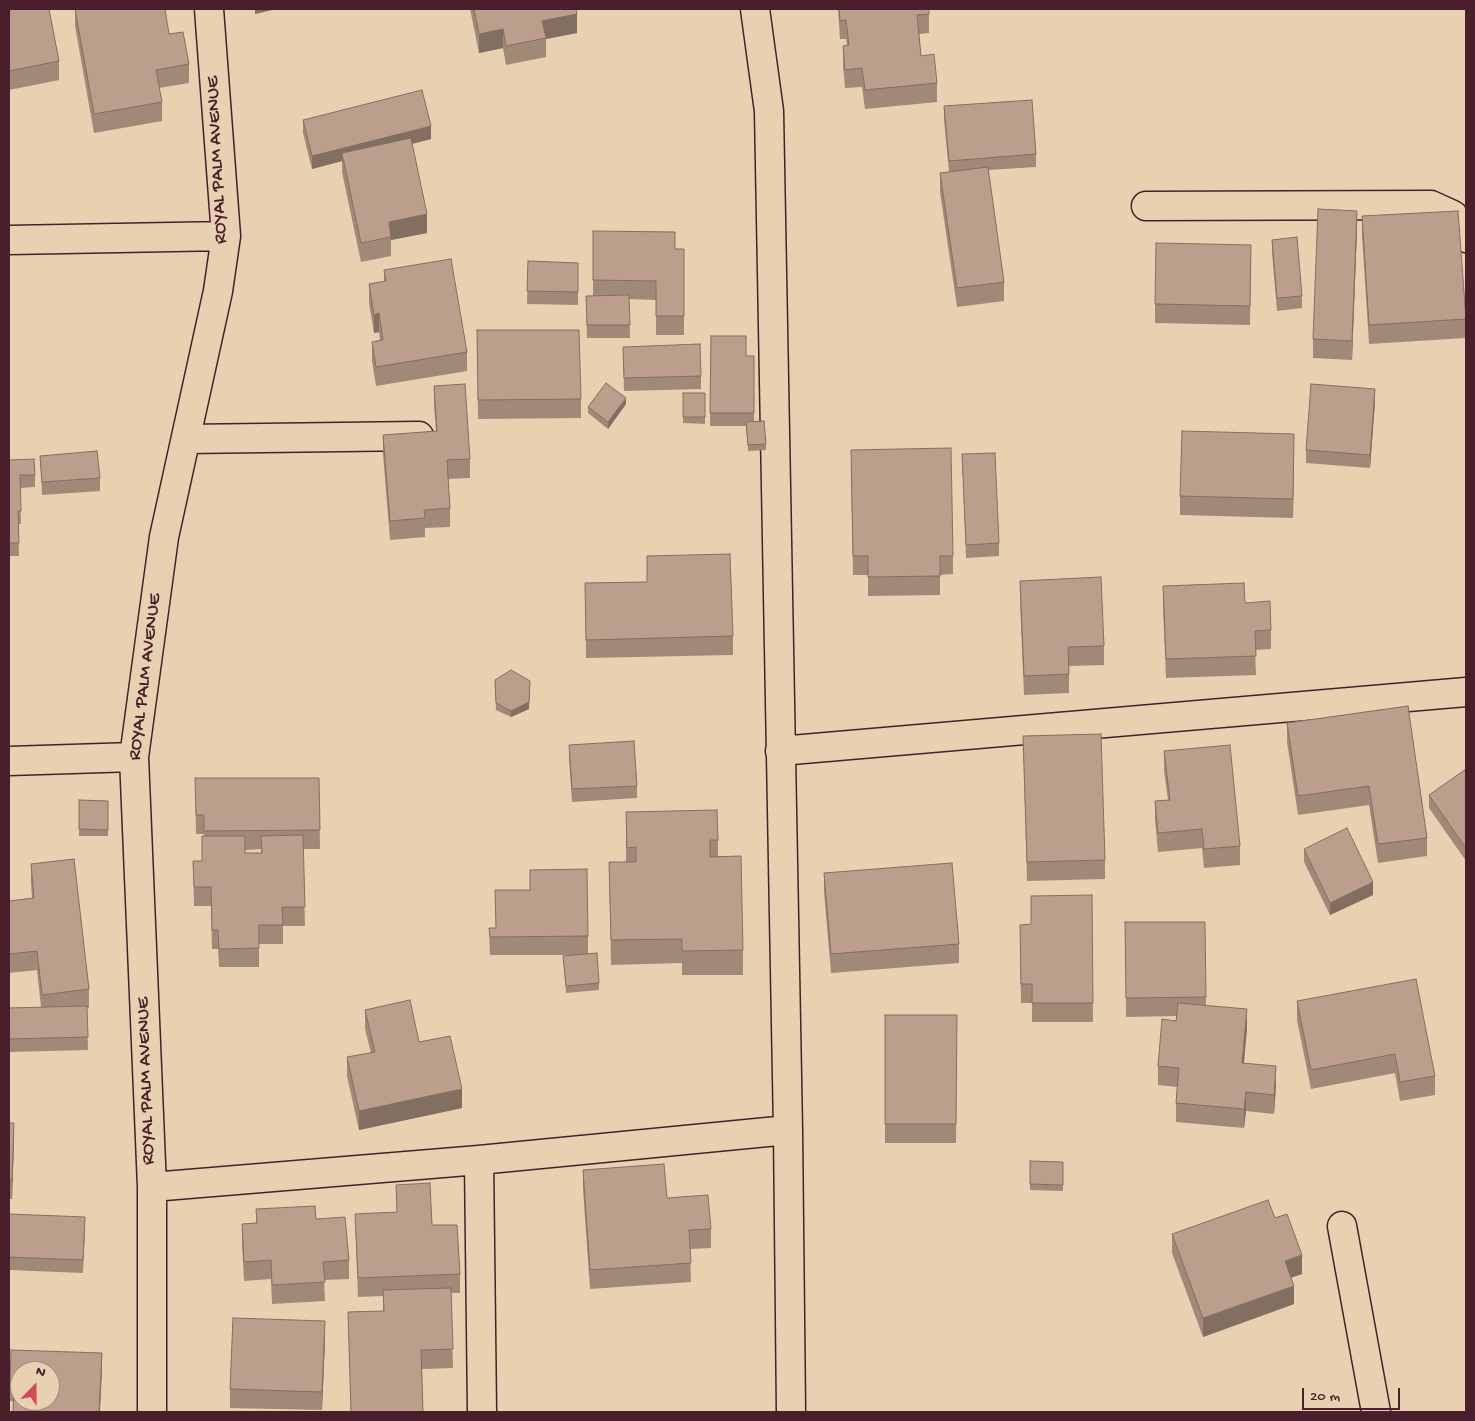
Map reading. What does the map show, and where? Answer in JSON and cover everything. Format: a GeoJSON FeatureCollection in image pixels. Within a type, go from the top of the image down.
{"type":"FeatureCollection","features":[{"type":"Feature","properties":{"kind":"street","name":"ROYAL PALM AVENUE"},"geometry":{"type":"LineString","coordinates":[[152,1412],[152,1187],[134,757],[164,537],[218,292],[226,236],[209,9]]}},
{"type":"Feature","properties":{"kind":"street"},"geometry":{"type":"LineString","coordinates":[[755,9],[769,110],[788,1130],[791,1412]]}},
{"type":"Feature","properties":{"kind":"street"},"geometry":{"type":"LineString","coordinates":[[1146,206],[1431,205],[1453,215],[1466,238]]}},
{"type":"Feature","properties":{"kind":"street"},"geometry":{"type":"LineString","coordinates":[[9,240],[226,236]]}},
{"type":"Feature","properties":{"kind":"street"},"geometry":{"type":"LineString","coordinates":[[186,440],[419,436]]}},
{"type":"Feature","properties":{"kind":"street"},"geometry":{"type":"LineString","coordinates":[[780,751],[1466,692]]}},
{"type":"Feature","properties":{"kind":"street"},"geometry":{"type":"LineString","coordinates":[[9,761],[134,757]]}},
{"type":"Feature","properties":{"kind":"street"},"geometry":{"type":"LineString","coordinates":[[152,1187],[479,1160],[788,1130]]}},
{"type":"Feature","properties":{"kind":"street"},"geometry":{"type":"LineString","coordinates":[[479,1160],[482,1412]]}},
{"type":"Feature","properties":{"kind":"street"},"geometry":{"type":"LineString","coordinates":[[1342,1226],[1376,1412]]}},
{"type":"Feature","properties":{"kind":"building"},"geometry":{"type":"Polygon","coordinates":[[[9,9],[49,9],[59,61],[9,71],[9,9]]]}},
{"type":"Feature","properties":{"kind":"building"},"geometry":{"type":"Polygon","coordinates":[[[75,9],[165,9],[169,34],[183,32],[189,64],[156,70],[162,102],[94,114],[75,9]]]}},
{"type":"Feature","properties":{"kind":"building"},"geometry":{"type":"Polygon","coordinates":[[[474,9],[576,9],[577,14],[542,21],[546,38],[506,46],[503,29],[479,34],[474,9]]]}},
{"type":"Feature","properties":{"kind":"building"},"geometry":{"type":"Polygon","coordinates":[[[839,9],[929,9],[929,14],[917,15],[921,56],[934,54],[937,83],[865,90],[862,68],[845,70],[843,46],[849,45],[846,20],[840,21],[839,9]]]}},
{"type":"Feature","properties":{"kind":"building"},"geometry":{"type":"Polygon","coordinates":[[[422,90],[431,126],[312,156],[303,120],[422,90]]]}},
{"type":"Feature","properties":{"kind":"building"},"geometry":{"type":"Polygon","coordinates":[[[1032,100],[1036,154],[949,161],[944,106],[1032,100]]]}},
{"type":"Feature","properties":{"kind":"building"},"geometry":{"type":"Polygon","coordinates":[[[411,138],[427,214],[389,222],[391,237],[361,243],[342,153],[411,138]]]}},
{"type":"Feature","properties":{"kind":"building"},"geometry":{"type":"Polygon","coordinates":[[[988,167],[1004,282],[957,288],[940,173],[988,167]]]}},
{"type":"Feature","properties":{"kind":"building"},"geometry":{"type":"Polygon","coordinates":[[[1318,209],[1357,211],[1352,341],[1313,339],[1318,209]]]}},
{"type":"Feature","properties":{"kind":"building"},"geometry":{"type":"Polygon","coordinates":[[[1458,211],[1466,319],[1369,325],[1362,216],[1458,211]]]}},
{"type":"Feature","properties":{"kind":"building"},"geometry":{"type":"Polygon","coordinates":[[[593,231],[675,232],[675,249],[684,249],[684,316],[656,316],[656,281],[593,280],[593,231]]]}},
{"type":"Feature","properties":{"kind":"building"},"geometry":{"type":"Polygon","coordinates":[[[1297,237],[1302,296],[1277,298],[1272,240],[1297,237]]]}},
{"type":"Feature","properties":{"kind":"building"},"geometry":{"type":"Polygon","coordinates":[[[1156,243],[1251,245],[1250,306],[1155,304],[1156,243]]]}},
{"type":"Feature","properties":{"kind":"building"},"geometry":{"type":"Polygon","coordinates":[[[451,259],[467,352],[376,367],[372,342],[383,340],[379,313],[374,315],[369,284],[386,281],[384,270],[451,259]]]}},
{"type":"Feature","properties":{"kind":"building"},"geometry":{"type":"Polygon","coordinates":[[[528,261],[578,263],[578,292],[527,291],[528,261]]]}},
{"type":"Feature","properties":{"kind":"building"},"geometry":{"type":"Polygon","coordinates":[[[629,295],[630,325],[587,325],[586,296],[629,295]]]}},
{"type":"Feature","properties":{"kind":"building"},"geometry":{"type":"Polygon","coordinates":[[[477,330],[579,330],[581,399],[478,400],[477,330]]]}},
{"type":"Feature","properties":{"kind":"building"},"geometry":{"type":"Polygon","coordinates":[[[711,336],[746,336],[746,356],[754,356],[754,413],[710,413],[711,336]]]}},
{"type":"Feature","properties":{"kind":"building"},"geometry":{"type":"Polygon","coordinates":[[[700,344],[701,376],[624,378],[623,347],[700,344]]]}},
{"type":"Feature","properties":{"kind":"building"},"geometry":{"type":"Polygon","coordinates":[[[606,383],[626,398],[608,422],[588,407],[606,383]]]}},
{"type":"Feature","properties":{"kind":"building"},"geometry":{"type":"Polygon","coordinates":[[[465,384],[470,459],[447,460],[450,508],[424,510],[425,518],[390,521],[383,435],[437,431],[434,386],[465,384]]]}},
{"type":"Feature","properties":{"kind":"building"},"geometry":{"type":"Polygon","coordinates":[[[1311,384],[1375,389],[1370,455],[1306,450],[1311,384]]]}},
{"type":"Feature","properties":{"kind":"building"},"geometry":{"type":"Polygon","coordinates":[[[683,393],[705,393],[705,417],[683,417],[683,393]]]}},
{"type":"Feature","properties":{"kind":"building"},"geometry":{"type":"Polygon","coordinates":[[[764,421],[766,444],[748,445],[746,422],[764,421]]]}},
{"type":"Feature","properties":{"kind":"building"},"geometry":{"type":"Polygon","coordinates":[[[1182,431],[1294,434],[1293,499],[1180,496],[1182,431]]]}},
{"type":"Feature","properties":{"kind":"building"},"geometry":{"type":"Polygon","coordinates":[[[951,448],[953,556],[940,556],[940,576],[868,577],[868,556],[853,556],[851,450],[951,448]]]}},
{"type":"Feature","properties":{"kind":"building"},"geometry":{"type":"Polygon","coordinates":[[[97,451],[100,478],[42,482],[40,456],[97,451]]]}},
{"type":"Feature","properties":{"kind":"building"},"geometry":{"type":"Polygon","coordinates":[[[995,453],[999,543],[966,545],[962,454],[995,453]]]}},
{"type":"Feature","properties":{"kind":"building"},"geometry":{"type":"Polygon","coordinates":[[[34,459],[35,475],[20,475],[21,511],[18,511],[19,543],[9,543],[9,460],[34,459]]]}},
{"type":"Feature","properties":{"kind":"building"},"geometry":{"type":"Polygon","coordinates":[[[730,554],[733,636],[586,640],[585,583],[647,582],[647,556],[730,554]]]}},
{"type":"Feature","properties":{"kind":"building"},"geometry":{"type":"Polygon","coordinates":[[[1101,577],[1104,646],[1068,647],[1069,674],[1024,676],[1020,581],[1101,577]]]}},
{"type":"Feature","properties":{"kind":"building"},"geometry":{"type":"Polygon","coordinates":[[[1244,583],[1245,603],[1270,601],[1271,630],[1255,631],[1256,656],[1166,659],[1163,586],[1244,583]]]}},
{"type":"Feature","properties":{"kind":"building"},"geometry":{"type":"Polygon","coordinates":[[[511,670],[530,681],[529,702],[511,711],[496,703],[495,680],[511,670]]]}},
{"type":"Feature","properties":{"kind":"building"},"geometry":{"type":"Polygon","coordinates":[[[1408,706],[1427,838],[1378,844],[1369,786],[1298,796],[1287,723],[1408,706]]]}},
{"type":"Feature","properties":{"kind":"building"},"geometry":{"type":"Polygon","coordinates":[[[1101,734],[1105,860],[1027,862],[1023,736],[1101,734]]]}},
{"type":"Feature","properties":{"kind":"building"},"geometry":{"type":"Polygon","coordinates":[[[634,741],[637,786],[572,789],[569,745],[634,741]]]}},
{"type":"Feature","properties":{"kind":"building"},"geometry":{"type":"Polygon","coordinates":[[[1230,745],[1240,846],[1204,849],[1202,829],[1158,833],[1155,801],[1170,800],[1164,751],[1230,745]]]}},
{"type":"Feature","properties":{"kind":"building"},"geometry":{"type":"Polygon","coordinates":[[[1466,769],[1466,848],[1429,795],[1466,769]]]}},
{"type":"Feature","properties":{"kind":"building"},"geometry":{"type":"Polygon","coordinates":[[[195,778],[319,778],[320,830],[204,831],[204,815],[196,815],[195,778]]]}},
{"type":"Feature","properties":{"kind":"building"},"geometry":{"type":"Polygon","coordinates":[[[79,800],[108,801],[108,830],[79,829],[79,800]]]}},
{"type":"Feature","properties":{"kind":"building"},"geometry":{"type":"Polygon","coordinates":[[[717,810],[718,840],[710,840],[710,857],[741,856],[743,950],[682,951],[682,939],[611,940],[609,862],[636,862],[636,847],[627,848],[626,812],[717,810]]]}},
{"type":"Feature","properties":{"kind":"building"},"geometry":{"type":"Polygon","coordinates":[[[1347,828],[1373,882],[1330,903],[1304,849],[1347,828]]]}},
{"type":"Feature","properties":{"kind":"building"},"geometry":{"type":"Polygon","coordinates":[[[303,835],[305,907],[282,907],[283,925],[259,925],[259,948],[219,949],[218,930],[212,930],[211,887],[194,887],[193,861],[202,861],[202,836],[245,836],[245,853],[262,853],[261,836],[303,835]]]}},
{"type":"Feature","properties":{"kind":"building"},"geometry":{"type":"Polygon","coordinates":[[[74,859],[89,989],[42,995],[37,951],[9,954],[9,901],[34,898],[31,864],[74,859]]]}},
{"type":"Feature","properties":{"kind":"building"},"geometry":{"type":"Polygon","coordinates":[[[952,863],[959,944],[831,954],[824,873],[952,863]]]}},
{"type":"Feature","properties":{"kind":"building"},"geometry":{"type":"Polygon","coordinates":[[[587,869],[588,936],[490,937],[489,928],[496,928],[495,890],[530,890],[530,870],[587,869]]]}},
{"type":"Feature","properties":{"kind":"building"},"geometry":{"type":"Polygon","coordinates":[[[1092,895],[1093,1003],[1032,1003],[1032,984],[1021,984],[1020,925],[1031,924],[1031,896],[1092,895]]]}},
{"type":"Feature","properties":{"kind":"building"},"geometry":{"type":"Polygon","coordinates":[[[1125,922],[1205,922],[1206,997],[1126,998],[1125,922]]]}},
{"type":"Feature","properties":{"kind":"building"},"geometry":{"type":"Polygon","coordinates":[[[597,953],[599,983],[566,986],[563,956],[597,953]]]}},
{"type":"Feature","properties":{"kind":"building"},"geometry":{"type":"Polygon","coordinates":[[[1416,979],[1435,1076],[1400,1082],[1395,1054],[1311,1070],[1297,1001],[1416,979]]]}},
{"type":"Feature","properties":{"kind":"building"},"geometry":{"type":"Polygon","coordinates":[[[410,1000],[419,1042],[450,1036],[462,1089],[359,1111],[347,1057],[375,1052],[365,1010],[410,1000]]]}},
{"type":"Feature","properties":{"kind":"building"},"geometry":{"type":"Polygon","coordinates":[[[1178,1003],[1247,1009],[1242,1063],[1276,1066],[1274,1095],[1246,1092],[1244,1109],[1176,1103],[1179,1068],[1158,1066],[1162,1019],[1176,1021],[1178,1003]]]}},
{"type":"Feature","properties":{"kind":"building"},"geometry":{"type":"Polygon","coordinates":[[[87,1006],[88,1037],[9,1039],[9,1008],[87,1006]]]}},
{"type":"Feature","properties":{"kind":"building"},"geometry":{"type":"Polygon","coordinates":[[[885,1015],[957,1015],[956,1124],[885,1124],[885,1015]]]}},
{"type":"Feature","properties":{"kind":"building"},"geometry":{"type":"Polygon","coordinates":[[[9,1123],[14,1123],[12,1180],[9,1180],[9,1123]]]}},
{"type":"Feature","properties":{"kind":"building"},"geometry":{"type":"Polygon","coordinates":[[[1030,1161],[1063,1162],[1063,1185],[1030,1184],[1030,1161]]]}},
{"type":"Feature","properties":{"kind":"building"},"geometry":{"type":"Polygon","coordinates":[[[664,1164],[667,1198],[708,1195],[711,1229],[689,1230],[691,1263],[590,1270],[583,1170],[664,1164]]]}},
{"type":"Feature","properties":{"kind":"building"},"geometry":{"type":"Polygon","coordinates":[[[430,1183],[432,1225],[457,1225],[460,1274],[358,1278],[355,1214],[397,1212],[396,1185],[430,1183]]]}},
{"type":"Feature","properties":{"kind":"building"},"geometry":{"type":"Polygon","coordinates":[[[1268,1200],[1275,1218],[1287,1214],[1302,1255],[1285,1261],[1294,1286],[1203,1318],[1172,1234],[1268,1200]]]}},
{"type":"Feature","properties":{"kind":"building"},"geometry":{"type":"Polygon","coordinates":[[[315,1206],[316,1219],[345,1217],[349,1260],[323,1262],[325,1282],[272,1285],[271,1260],[244,1262],[242,1224],[257,1223],[256,1209],[315,1206]]]}},
{"type":"Feature","properties":{"kind":"building"},"geometry":{"type":"Polygon","coordinates":[[[9,1214],[85,1217],[83,1260],[9,1257],[9,1214]]]}},
{"type":"Feature","properties":{"kind":"building"},"geometry":{"type":"Polygon","coordinates":[[[451,1288],[453,1349],[421,1350],[423,1412],[351,1412],[348,1312],[384,1311],[383,1290],[451,1288]]]}},
{"type":"Feature","properties":{"kind":"building"},"geometry":{"type":"Polygon","coordinates":[[[233,1318],[325,1321],[322,1392],[230,1389],[233,1318]]]}},
{"type":"Feature","properties":{"kind":"building"},"geometry":{"type":"Polygon","coordinates":[[[11,1350],[102,1353],[99,1412],[13,1412],[60,1411],[60,1361],[11,1361],[11,1350]]]}}]}
